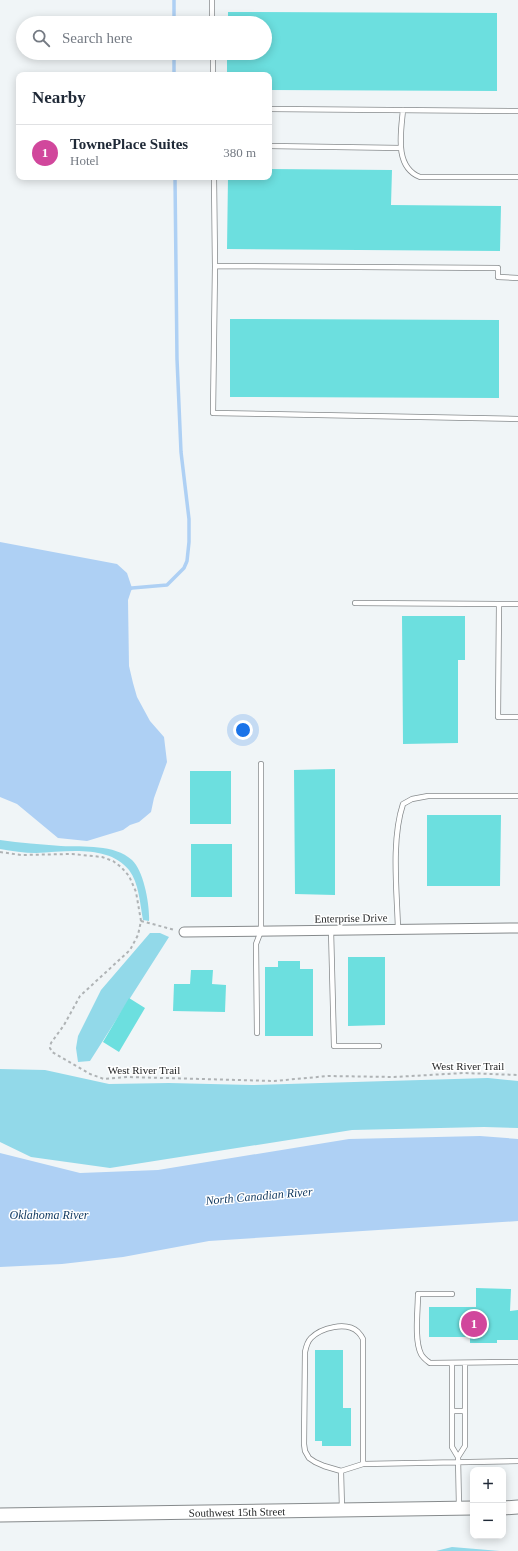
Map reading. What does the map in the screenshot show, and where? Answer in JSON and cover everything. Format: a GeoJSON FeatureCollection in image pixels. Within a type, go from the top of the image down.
{"type":"FeatureCollection","features":[{"type":"Feature","properties":{"kind":"main road"},"geometry":{"type":"LineString","coordinates":[[506,1508],[518,1507]]}},
{"type":"Feature","properties":{"kind":"main road","name":"Southwest 15th Street"},"geometry":{"type":"LineString","coordinates":[[0,1515],[470,1508]]}},
{"type":"Feature","properties":{"kind":"street","name":"Enterprise Drive"},"geometry":{"type":"LineString","coordinates":[[184,932],[518,928]]}},
{"type":"Feature","properties":{"kind":"lane"},"geometry":{"type":"LineString","coordinates":[[212,0],[212,16]]}},
{"type":"Feature","properties":{"kind":"lane"},"geometry":{"type":"LineString","coordinates":[[213,60],[213,72]]}},
{"type":"Feature","properties":{"kind":"lane"},"geometry":{"type":"LineString","coordinates":[[272,109],[518,111]]}},
{"type":"Feature","properties":{"kind":"lane"},"geometry":{"type":"LineString","coordinates":[[403,110],[401,148],[403,159],[408,170],[413,174],[420,176],[518,177]]}},
{"type":"Feature","properties":{"kind":"lane"},"geometry":{"type":"LineString","coordinates":[[272,146],[401,148]]}},
{"type":"Feature","properties":{"kind":"lane"},"geometry":{"type":"LineString","coordinates":[[214,180],[215,266],[213,413],[518,419]]}},
{"type":"Feature","properties":{"kind":"lane"},"geometry":{"type":"LineString","coordinates":[[215,266],[498,268],[498,277],[518,278]]}},
{"type":"Feature","properties":{"kind":"lane"},"geometry":{"type":"LineString","coordinates":[[355,603],[518,604]]}},
{"type":"Feature","properties":{"kind":"lane"},"geometry":{"type":"LineString","coordinates":[[499,604],[498,716],[518,716]]}},
{"type":"Feature","properties":{"kind":"lane"},"geometry":{"type":"LineString","coordinates":[[257,1033],[256,944],[262,931],[262,764]]}},
{"type":"Feature","properties":{"kind":"lane"},"geometry":{"type":"LineString","coordinates":[[398,929],[398,818],[402,804],[412,799],[428,796],[518,796]]}},
{"type":"Feature","properties":{"kind":"lane"},"geometry":{"type":"LineString","coordinates":[[332,930],[334,1046],[379,1046]]}},
{"type":"Feature","properties":{"kind":"lane"},"geometry":{"type":"LineString","coordinates":[[452,1294],[418,1294],[418,1340],[421,1354],[430,1363],[518,1362]]}},
{"type":"Feature","properties":{"kind":"lane"},"geometry":{"type":"LineString","coordinates":[[363,1464],[363,1339],[358,1331],[351,1328],[343,1326],[334,1327],[319,1333],[312,1338],[306,1344],[304,1352],[304,1444],[305,1451],[309,1458],[315,1462],[341,1471],[363,1464],[458,1460],[518,1461]]}},
{"type":"Feature","properties":{"kind":"lane"},"geometry":{"type":"LineString","coordinates":[[452,1363],[452,1447],[458,1460],[459,1509]]}},
{"type":"Feature","properties":{"kind":"lane"},"geometry":{"type":"LineString","coordinates":[[458,1460],[465,1446],[465,1363]]}},
{"type":"Feature","properties":{"kind":"lane"},"geometry":{"type":"LineString","coordinates":[[452,1411],[464,1411]]}},
{"type":"Feature","properties":{"kind":"lane"},"geometry":{"type":"LineString","coordinates":[[341,1471],[342,1511]]}},
{"type":"Feature","properties":{"kind":"path","name":"West River Trail"},"geometry":{"type":"LineString","coordinates":[[0,852],[21,855],[72,854],[102,857],[113,861],[121,867],[129,876],[136,892],[141,921],[138,935],[130,950],[80,996],[64,1025],[51,1044],[50,1048],[52,1052],[90,1074],[104,1079],[128,1077],[274,1081],[328,1076],[394,1077],[464,1073],[518,1076]]}},
{"type":"Feature","properties":{"kind":"path"},"geometry":{"type":"LineString","coordinates":[[141,921],[184,932]]}},
{"type":"Feature","properties":{"kind":"shaded area"},"geometry":{"type":"Polygon","coordinates":[[[0,840],[61,846],[98,847],[117,851],[125,855],[136,865],[143,880],[147,898],[149,921],[143,920],[139,894],[135,881],[129,870],[110,856],[86,851],[32,853],[18,852],[0,849],[0,840]]]}},
{"type":"Feature","properties":{"kind":"shaded area"},"geometry":{"type":"Polygon","coordinates":[[[150,933],[160,933],[169,937],[90,1061],[78,1062],[76,1048],[78,1036],[101,990],[150,933]]]}},
{"type":"Feature","properties":{"kind":"shaded area"},"geometry":{"type":"Polygon","coordinates":[[[0,1069],[45,1070],[109,1084],[169,1083],[252,1085],[488,1078],[518,1081],[518,1128],[484,1127],[352,1130],[110,1168],[31,1157],[0,1142],[0,1069]]]}},
{"type":"Feature","properties":{"kind":"shaded area"},"geometry":{"type":"Polygon","coordinates":[[[452,1547],[500,1551],[436,1551],[452,1547]]]}},
{"type":"Feature","properties":{"kind":"water"},"geometry":{"type":"Polygon","coordinates":[[[0,542],[117,564],[127,573],[132,588],[128,600],[129,666],[137,697],[150,721],[164,737],[167,762],[154,798],[151,812],[139,822],[130,825],[123,830],[87,841],[58,838],[17,804],[0,797],[0,542]]]}},
{"type":"Feature","properties":{"kind":"water","name":"Oklahoma River"},"geometry":{"type":"Polygon","coordinates":[[[480,1136],[518,1139],[518,1221],[209,1241],[123,1257],[62,1264],[0,1267],[0,1153],[80,1173],[158,1170],[349,1139],[480,1136]]]}},
{"type":"Feature","properties":{"kind":"building"},"geometry":{"type":"Polygon","coordinates":[[[228,12],[497,13],[497,91],[272,90],[272,72],[227,72],[227,60],[272,60],[272,16],[228,16],[228,12]]]}},
{"type":"Feature","properties":{"kind":"building"},"geometry":{"type":"Polygon","coordinates":[[[272,169],[392,170],[391,205],[501,206],[500,251],[227,249],[228,180],[272,180],[272,169]]]}},
{"type":"Feature","properties":{"kind":"building"},"geometry":{"type":"Polygon","coordinates":[[[230,319],[499,320],[499,398],[230,397],[230,319]]]}},
{"type":"Feature","properties":{"kind":"building"},"geometry":{"type":"Polygon","coordinates":[[[402,616],[465,616],[465,660],[458,660],[458,743],[403,744],[402,616]]]}},
{"type":"Feature","properties":{"kind":"building"},"geometry":{"type":"Polygon","coordinates":[[[335,769],[335,895],[295,894],[294,770],[335,769]]]}},
{"type":"Feature","properties":{"kind":"building"},"geometry":{"type":"Polygon","coordinates":[[[190,771],[231,771],[231,824],[190,824],[190,771]]]}},
{"type":"Feature","properties":{"kind":"building"},"geometry":{"type":"Polygon","coordinates":[[[427,815],[501,815],[500,886],[427,886],[427,815]]]}},
{"type":"Feature","properties":{"kind":"building"},"geometry":{"type":"Polygon","coordinates":[[[191,844],[232,844],[232,897],[191,897],[191,844]]]}},
{"type":"Feature","properties":{"kind":"building"},"geometry":{"type":"Polygon","coordinates":[[[348,957],[385,957],[385,1025],[348,1026],[348,957]]]}},
{"type":"Feature","properties":{"kind":"building"},"geometry":{"type":"Polygon","coordinates":[[[278,961],[300,961],[300,969],[313,969],[313,1036],[265,1036],[265,967],[278,967],[278,961]]]}},
{"type":"Feature","properties":{"kind":"building"},"geometry":{"type":"Polygon","coordinates":[[[191,970],[213,970],[212,984],[226,985],[225,1012],[173,1011],[174,984],[190,984],[191,970]]]}},
{"type":"Feature","properties":{"kind":"building"},"geometry":{"type":"Polygon","coordinates":[[[129,998],[145,1008],[119,1052],[103,1042],[129,998]]]}},
{"type":"Feature","properties":{"kind":"building"},"geometry":{"type":"Polygon","coordinates":[[[476,1288],[511,1289],[510,1311],[518,1310],[518,1340],[497,1340],[497,1343],[470,1343],[470,1337],[429,1337],[429,1307],[476,1307],[476,1288]]]}},
{"type":"Feature","properties":{"kind":"building"},"geometry":{"type":"Polygon","coordinates":[[[315,1350],[343,1350],[343,1408],[351,1408],[351,1446],[322,1446],[322,1441],[315,1441],[315,1350]]]}},
{"type":"Feature","properties":{"kind":"waterway"},"geometry":{"type":"LineString","coordinates":[[174,0],[174,16]]}},
{"type":"Feature","properties":{"kind":"waterway"},"geometry":{"type":"LineString","coordinates":[[174,60],[174,72]]}},
{"type":"Feature","properties":{"kind":"waterway"},"geometry":{"type":"LineString","coordinates":[[129,589],[167,585],[184,568],[187,561],[189,519],[181,452],[177,359],[175,180]]}},
{"type":"Feature","properties":{"kind":"place","name":"TownePlace Suites"},"geometry":{"type":"Point","coordinates":[474,1324]}},
{"type":"Feature","properties":{"kind":"water label","name":"North Canadian River"},"geometry":{"type":"Point","coordinates":[259,1196]}}]}
